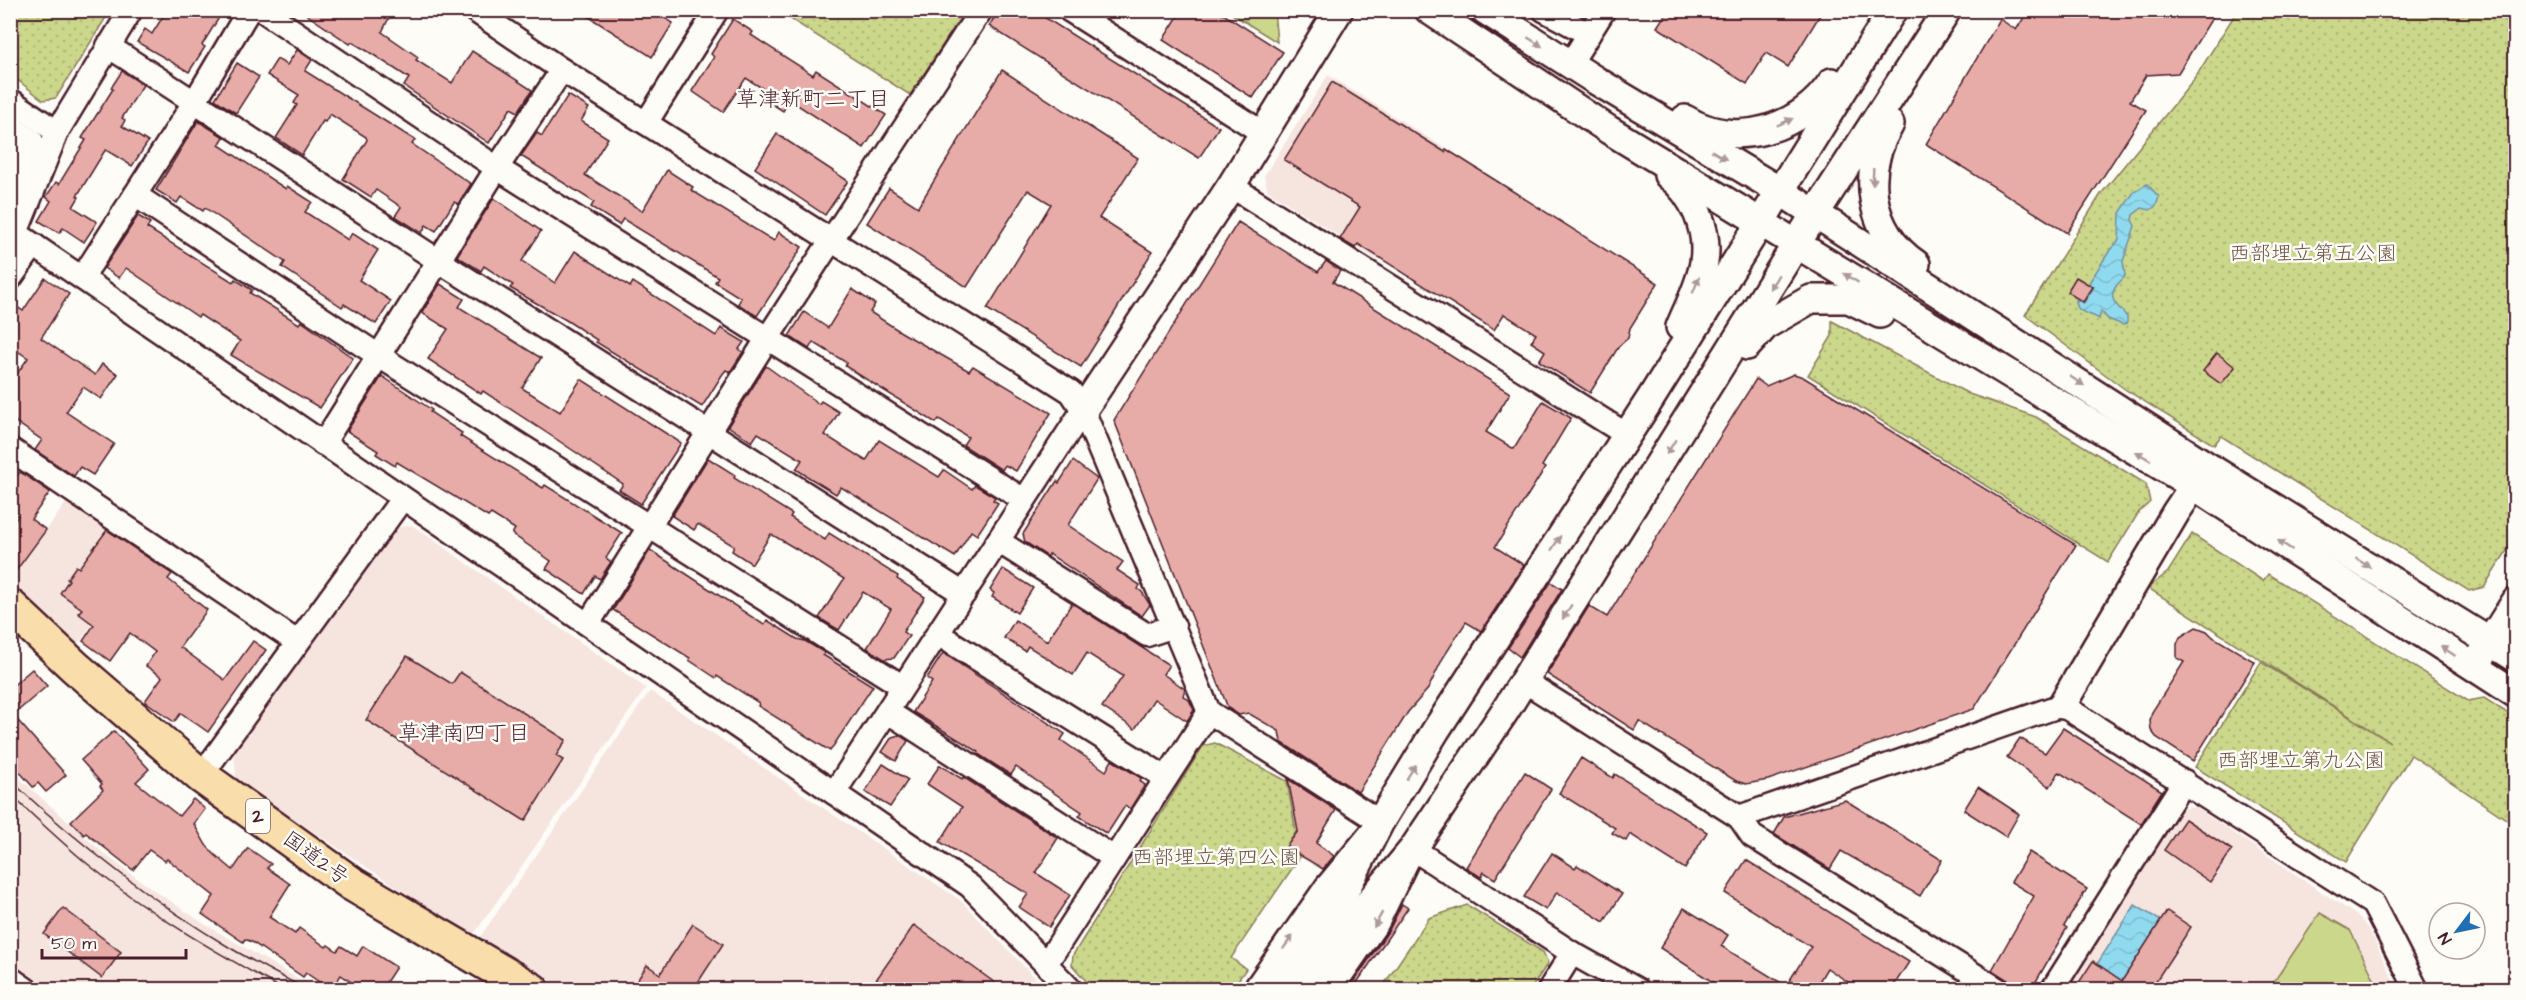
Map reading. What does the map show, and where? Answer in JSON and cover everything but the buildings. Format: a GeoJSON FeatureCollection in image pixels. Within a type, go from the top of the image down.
{"type":"FeatureCollection","features":[{"type":"Feature","properties":{"kind":"highway","name":"国道2号"},"geometry":{"type":"LineString","coordinates":[[10,606],[75,667],[201,776],[352,884],[532,990]]}},
{"type":"Feature","properties":{"kind":"street"},"geometry":{"type":"LineString","coordinates":[[131,10],[57,132],[16,233],[970,886],[1071,990]]}},
{"type":"Feature","properties":{"kind":"street"},"geometry":{"type":"LineString","coordinates":[[82,278],[195,101],[249,10]]}},
{"type":"Feature","properties":{"kind":"street"},"geometry":{"type":"LineString","coordinates":[[262,10],[497,168],[1024,500]]}},
{"type":"Feature","properties":{"kind":"street"},"geometry":{"type":"LineString","coordinates":[[474,10],[562,70],[1071,392],[1083,410],[1209,712],[1380,822]]}},
{"type":"Feature","properties":{"kind":"street"},"geometry":{"type":"LineString","coordinates":[[646,123],[717,10]]}},
{"type":"Feature","properties":{"kind":"street"},"geometry":{"type":"LineString","coordinates":[[588,624],[767,339],[981,10]]}},
{"type":"Feature","properties":{"kind":"street"},"geometry":{"type":"LineString","coordinates":[[1069,10],[1263,133]]}},
{"type":"Feature","properties":{"kind":"street"},"geometry":{"type":"LineString","coordinates":[[834,792],[1231,186],[1339,10]]}},
{"type":"Feature","properties":{"kind":"street"},"geometry":{"type":"LineString","coordinates":[[1429,10],[1609,130],[2006,374]]}},
{"type":"Feature","properties":{"kind":"street"},"geometry":{"type":"LineString","coordinates":[[1485,10],[1595,80],[1780,191],[2037,355],[2200,476],[2474,668],[2516,694]]}},
{"type":"Feature","properties":{"kind":"street"},"geometry":{"type":"LineString","coordinates":[[1544,10],[1589,34]]}},
{"type":"Feature","properties":{"kind":"street"},"geometry":{"type":"LineString","coordinates":[[1570,64],[1604,10]]}},
{"type":"Feature","properties":{"kind":"street"},"geometry":{"type":"LineString","coordinates":[[1595,80],[1624,82],[1694,125],[1707,130],[1745,133],[1771,128],[1803,114],[1819,100],[1879,10]]}},
{"type":"Feature","properties":{"kind":"street"},"geometry":{"type":"LineString","coordinates":[[1283,990],[1321,970],[1342,896],[1380,822],[1479,663],[1651,398],[1893,10]]}},
{"type":"Feature","properties":{"kind":"street"},"geometry":{"type":"LineString","coordinates":[[1308,990],[1365,907],[1413,849],[1524,681],[1815,214],[1947,10]]}},
{"type":"Feature","properties":{"kind":"street"},"geometry":{"type":"LineString","coordinates":[[1947,10],[1923,68],[1879,141],[1872,175],[1874,204],[1884,232],[1904,253],[2009,326],[2037,355]]}},
{"type":"Feature","properties":{"kind":"street"},"geometry":{"type":"LineString","coordinates":[[108,46],[707,433],[964,594]]}},
{"type":"Feature","properties":{"kind":"street"},"geometry":{"type":"LineString","coordinates":[[323,444],[497,168],[562,70]]}},
{"type":"Feature","properties":{"kind":"street"},"geometry":{"type":"LineString","coordinates":[[10,100],[57,132]]}},
{"type":"Feature","properties":{"kind":"street"},"geometry":{"type":"LineString","coordinates":[[10,126],[32,141],[10,192]]}},
{"type":"Feature","properties":{"kind":"street"},"geometry":{"type":"LineString","coordinates":[[1609,130],[1674,179],[1687,192],[1701,224],[1704,242],[1705,261],[1701,274],[1651,398]]}},
{"type":"Feature","properties":{"kind":"street"},"geometry":{"type":"LineString","coordinates":[[1231,186],[1627,435]]}},
{"type":"Feature","properties":{"kind":"street"},"geometry":{"type":"LineString","coordinates":[[135,195],[379,356],[902,686]]}},
{"type":"Feature","properties":{"kind":"street"},"geometry":{"type":"LineString","coordinates":[[10,279],[34,245]]}},
{"type":"Feature","properties":{"kind":"street"},"geometry":{"type":"LineString","coordinates":[[1704,394],[1766,324],[1811,299],[1849,299],[2006,374],[2200,476],[2516,658]]}},
{"type":"Feature","properties":{"kind":"street"},"geometry":{"type":"LineString","coordinates":[[10,449],[297,642]]}},
{"type":"Feature","properties":{"kind":"street"},"geometry":{"type":"LineString","coordinates":[[1739,817],[2062,705],[2200,476]]}},
{"type":"Feature","properties":{"kind":"street"},"geometry":{"type":"LineString","coordinates":[[201,776],[402,499]]}},
{"type":"Feature","properties":{"kind":"street"},"geometry":{"type":"LineString","coordinates":[[998,542],[1147,635],[1174,626]]}},
{"type":"Feature","properties":{"kind":"street"},"geometry":{"type":"LineString","coordinates":[[2474,668],[2516,601]]}},
{"type":"Feature","properties":{"kind":"street"},"geometry":{"type":"LineString","coordinates":[[938,634],[1166,778]]}},
{"type":"Feature","properties":{"kind":"street"},"geometry":{"type":"LineString","coordinates":[[1524,681],[1739,817],[1752,836],[1998,990]]}},
{"type":"Feature","properties":{"kind":"street"},"geometry":{"type":"LineString","coordinates":[[2062,705],[2373,904],[2417,990]]}},
{"type":"Feature","properties":{"kind":"street"},"geometry":{"type":"LineString","coordinates":[[888,712],[1114,858]]}},
{"type":"Feature","properties":{"kind":"street"},"geometry":{"type":"LineString","coordinates":[[1046,964],[1209,712]]}},
{"type":"Feature","properties":{"kind":"street"},"geometry":{"type":"LineString","coordinates":[[2052,990],[2184,781]]}},
{"type":"Feature","properties":{"kind":"street"},"geometry":{"type":"LineString","coordinates":[[1254,990],[1326,887],[1380,822]]}},
{"type":"Feature","properties":{"kind":"street"},"geometry":{"type":"LineString","coordinates":[[1413,849],[1572,953],[1638,990]]}},
{"type":"Feature","properties":{"kind":"street"},"geometry":{"type":"LineString","coordinates":[[1549,990],[1572,953]]}},
{"type":"Feature","properties":{"kind":"street"},"geometry":{"type":"LineString","coordinates":[[10,978],[27,990]]}},
{"type":"Feature","properties":{"kind":"shaded area"},"geometry":{"type":"Polygon","coordinates":[[[1328,75],[1445,148],[1376,259],[1268,191],[1264,176],[1328,75]]]}},
{"type":"Feature","properties":{"kind":"shaded area"},"geometry":{"type":"Polygon","coordinates":[[[70,497],[147,548],[76,647],[11,586],[11,580],[70,497]]]}},
{"type":"Feature","properties":{"kind":"shaded area"},"geometry":{"type":"Polygon","coordinates":[[[412,525],[646,688],[474,934],[407,894],[236,780],[234,753],[396,528],[412,525]]]}},
{"type":"Feature","properties":{"kind":"shaded area"},"geometry":{"type":"Polygon","coordinates":[[[650,691],[960,900],[1046,989],[565,989],[480,937],[650,691]]]}},
{"type":"Feature","properties":{"kind":"shaded area"},"geometry":{"type":"Polygon","coordinates":[[[10,770],[102,852],[142,882],[206,925],[295,977],[325,989],[45,989],[11,965],[10,770]]]}},
{"type":"Feature","properties":{"kind":"shaded area"},"geometry":{"type":"Polygon","coordinates":[[[2195,807],[2359,917],[2370,931],[2397,989],[2068,990],[2183,808],[2195,807]]]}},
{"type":"Feature","properties":{"kind":"green space"},"geometry":{"type":"Polygon","coordinates":[[[965,10],[910,95],[778,11],[965,10]]]}},
{"type":"Feature","properties":{"kind":"green space"},"geometry":{"type":"Polygon","coordinates":[[[16,11],[110,11],[56,98],[43,100],[11,75],[11,18],[16,11]]]}},
{"type":"Feature","properties":{"kind":"green space"},"geometry":{"type":"Polygon","coordinates":[[[1227,11],[1274,11],[1277,42],[1227,11]]]}},
{"type":"Feature","properties":{"kind":"green space","name":"西部埋立第五公園"},"geometry":{"type":"Polygon","coordinates":[[[2237,11],[2515,11],[2515,538],[2484,587],[2469,591],[2221,436],[2214,445],[2126,390],[2025,315],[2101,194],[2193,81],[2237,11]]]}},
{"type":"Feature","properties":{"kind":"green space"},"geometry":{"type":"Polygon","coordinates":[[[1832,321],[1969,394],[2036,417],[2146,484],[2150,502],[2139,512],[2108,562],[1808,375],[1832,336],[1832,321]]]}},
{"type":"Feature","properties":{"kind":"green space","name":"西部埋立第九公園"},"geometry":{"type":"Polygon","coordinates":[[[2192,534],[2263,581],[2268,574],[2468,701],[2484,698],[2515,718],[2515,825],[2411,755],[2346,862],[2195,767],[2261,662],[2390,742],[2148,588],[2168,572],[2192,534]]]}},
{"type":"Feature","properties":{"kind":"green space","name":"西部埋立第四公園"},"geometry":{"type":"Polygon","coordinates":[[[1215,743],[1287,781],[1296,832],[1286,847],[1300,857],[1231,958],[1246,969],[1232,989],[1098,989],[1087,982],[1072,965],[1073,955],[1203,746],[1215,743]]]}},
{"type":"Feature","properties":{"kind":"green space"},"geometry":{"type":"Polygon","coordinates":[[[1467,905],[1543,952],[1548,963],[1531,989],[1381,989],[1429,918],[1467,905]]]}},
{"type":"Feature","properties":{"kind":"green space"},"geometry":{"type":"Polygon","coordinates":[[[2320,913],[2350,930],[2379,989],[2269,989],[2320,913]]]}},
{"type":"Feature","properties":{"kind":"water"},"geometry":{"type":"Polygon","coordinates":[[[2147,184],[2159,197],[2156,206],[2150,210],[2142,208],[2133,215],[2132,220],[2135,226],[2123,261],[2125,276],[2113,293],[2114,301],[2127,317],[2127,323],[2123,325],[2108,319],[2101,311],[2099,319],[2081,311],[2076,300],[2084,303],[2094,287],[2089,283],[2119,240],[2120,213],[2134,192],[2147,184]]]}},
{"type":"Feature","properties":{"kind":"water"},"geometry":{"type":"Polygon","coordinates":[[[2135,905],[2161,921],[2122,981],[2097,964],[2135,905]]]}},
{"type":"Feature","properties":{"kind":"tram line"},"geometry":{"type":"LineString","coordinates":[[10,780],[62,827],[144,891],[202,931],[309,990]]}},
{"type":"Feature","properties":{"kind":"tram line"},"geometry":{"type":"LineString","coordinates":[[10,794],[79,857],[135,900],[208,947],[284,990]]}},
{"type":"Feature","properties":{"kind":"district","name":"草津新町二丁目"},"geometry":{"type":"Point","coordinates":[813,99]}},
{"type":"Feature","properties":{"kind":"district","name":"草津南四丁目"},"geometry":{"type":"Point","coordinates":[464,733]}}]}
